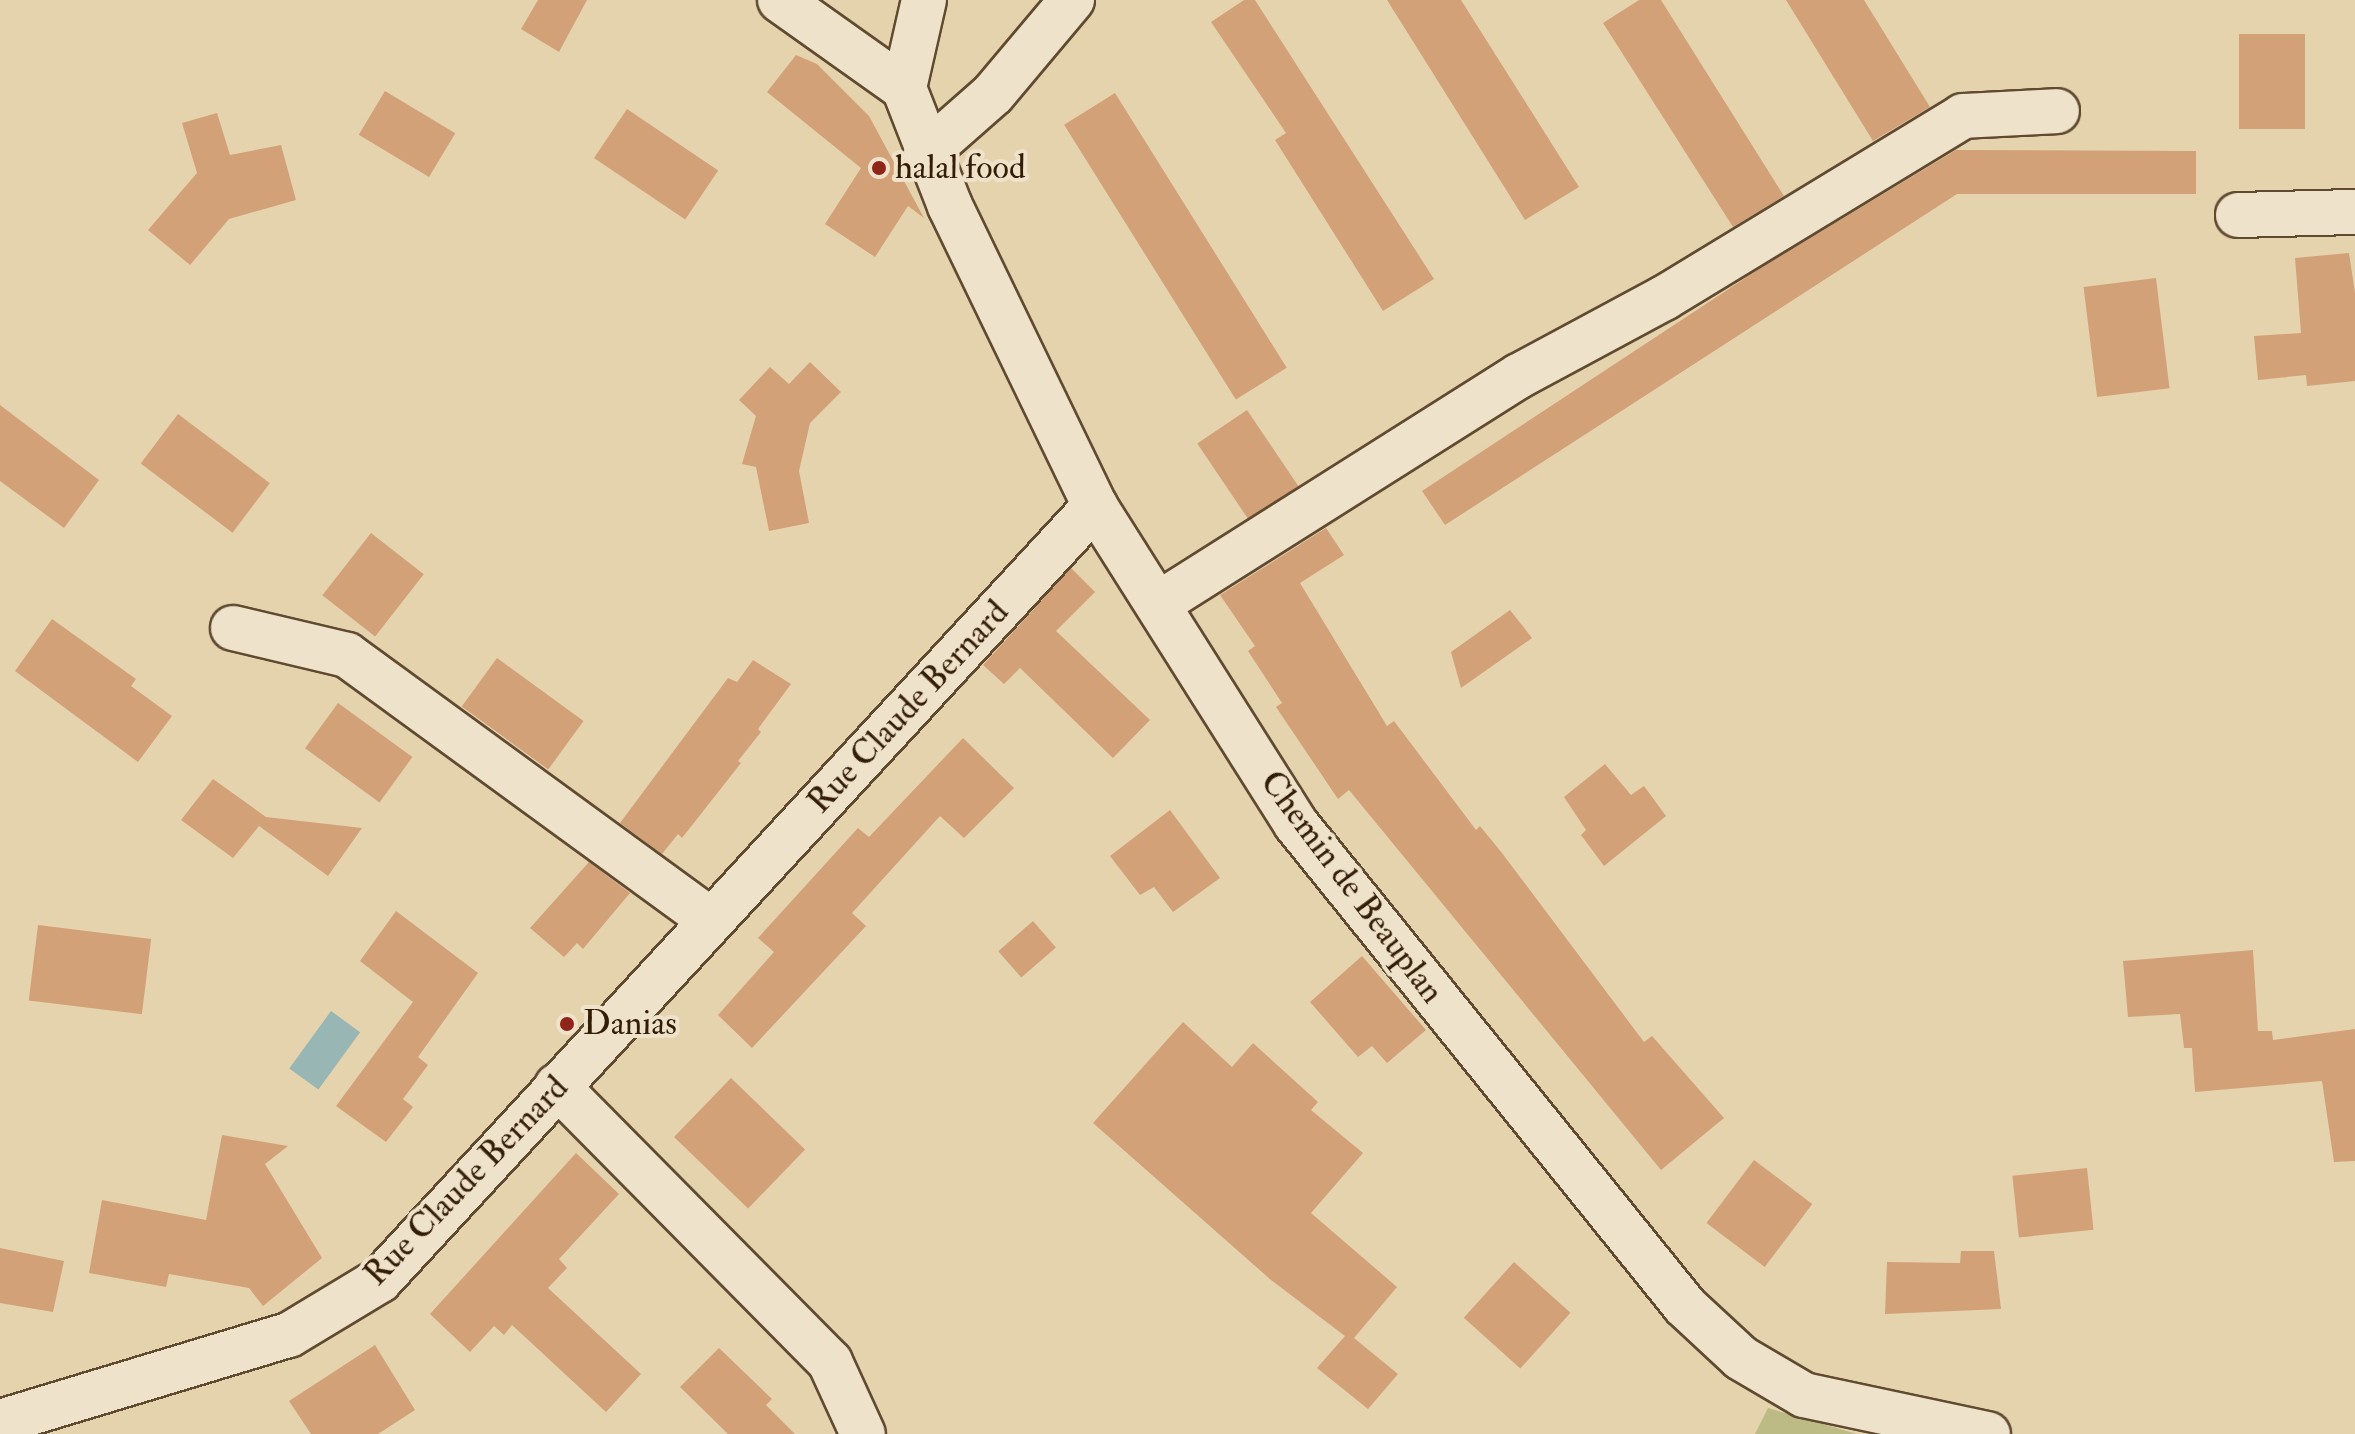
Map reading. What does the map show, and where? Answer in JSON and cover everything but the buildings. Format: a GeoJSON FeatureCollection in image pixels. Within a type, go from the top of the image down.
{"type":"FeatureCollection","features":[{"type":"Feature","properties":{"kind":"street"},"geometry":{"type":"LineString","coordinates":[[780,0],[904,88],[924,0]]}},
{"type":"Feature","properties":{"kind":"street"},"geometry":{"type":"LineString","coordinates":[[926,153],[993,94],[1072,0]]}},
{"type":"Feature","properties":{"kind":"street","name":"Chemin de Beauplan"},"geometry":{"type":"LineString","coordinates":[[904,88],[926,153],[1095,506],[1296,824],[1685,1306],[1741,1358],[1804,1395],[1988,1434]]}},
{"type":"Feature","properties":{"kind":"street"},"geometry":{"type":"LineString","coordinates":[[1158,604],[1519,376],[1664,298],[1963,116],[2057,111]]}},
{"type":"Feature","properties":{"kind":"street"},"geometry":{"type":"LineString","coordinates":[[2238,215],[2355,212]]}},
{"type":"Feature","properties":{"kind":"street","name":"Rue Claude Bernard"},"geometry":{"type":"LineString","coordinates":[[0,1422],[302,1327],[380,1280],[1095,506]]}},
{"type":"Feature","properties":{"kind":"street"},"geometry":{"type":"LineString","coordinates":[[233,628],[347,655],[710,920]]}},
{"type":"Feature","properties":{"kind":"street"},"geometry":{"type":"LineString","coordinates":[[557,1086],[830,1362],[863,1434]]}},
{"type":"Feature","properties":{"kind":"shaded area"},"geometry":{"type":"Polygon","coordinates":[[[1768,1408],[1857,1434],[1755,1434],[1768,1408]]]}},
{"type":"Feature","properties":{"kind":"water"},"geometry":{"type":"Polygon","coordinates":[[[331,1011],[360,1032],[318,1090],[289,1068],[331,1011]]]}},
{"type":"Feature","properties":{"kind":"place","name":"halal food"},"geometry":{"type":"Point","coordinates":[879,168]}},
{"type":"Feature","properties":{"kind":"place","name":"Danias"},"geometry":{"type":"Point","coordinates":[567,1024]}}]}
